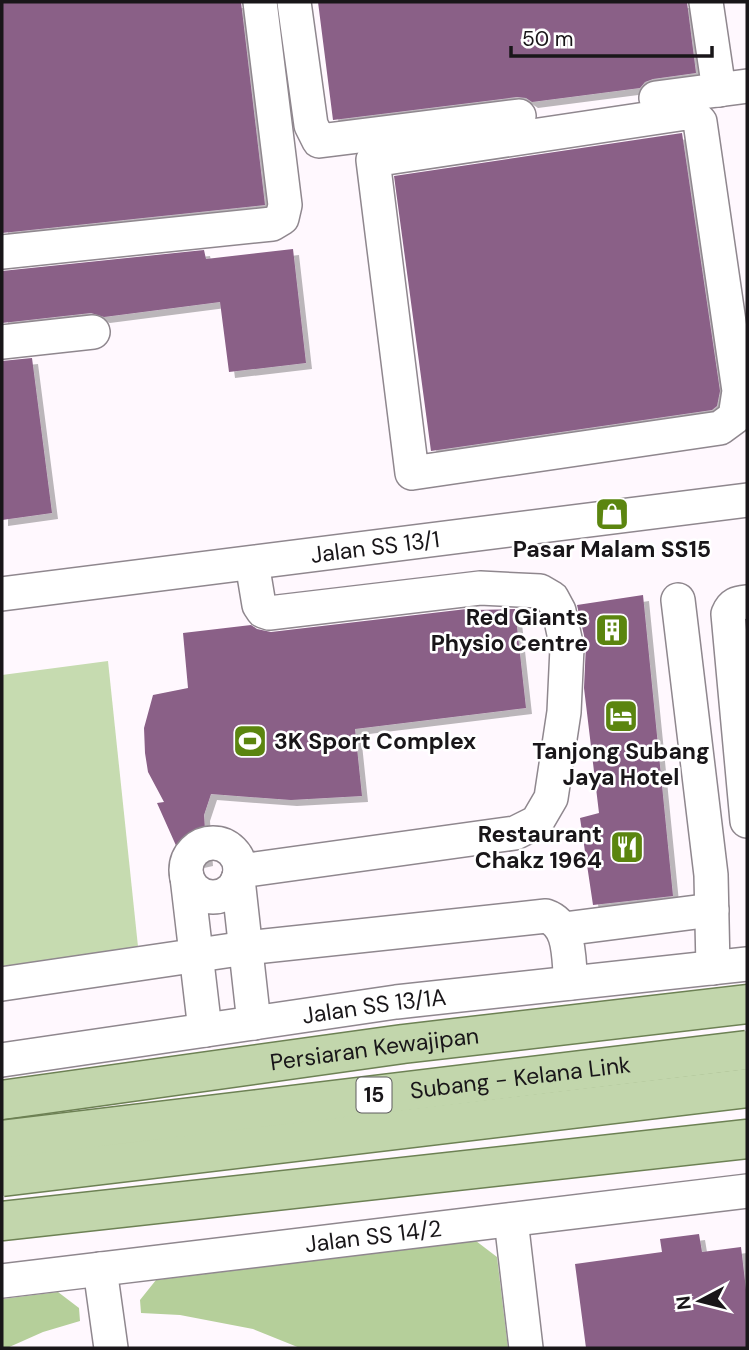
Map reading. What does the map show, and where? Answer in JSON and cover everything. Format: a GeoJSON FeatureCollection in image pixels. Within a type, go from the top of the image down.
{"type":"FeatureCollection","features":[{"type":"Feature","properties":{"kind":"main road","name":"Persiaran Kewajipan"},"geometry":{"type":"LineString","coordinates":[[2,1100],[403,1044],[747,1004]]}},
{"type":"Feature","properties":{"kind":"main road","name":"Subang - Kelana Link"},"geometry":{"type":"LineString","coordinates":[[2,1140],[747,1050]]}},
{"type":"Feature","properties":{"kind":"main road"},"geometry":{"type":"LineString","coordinates":[[158,1203],[131,1193],[116,1179],[105,1151],[116,1117],[139,1100],[259,1064]]}},
{"type":"Feature","properties":{"kind":"main road","name":"Subang - Kelana Link"},"geometry":{"type":"LineString","coordinates":[[2,1177],[747,1088]]}},
{"type":"Feature","properties":{"kind":"main road"},"geometry":{"type":"LineString","coordinates":[[2,1220],[747,1139]]}},
{"type":"Feature","properties":{"kind":"street"},"geometry":{"type":"LineString","coordinates":[[2,252],[272,224],[282,218],[285,205],[260,2]]}},
{"type":"Feature","properties":{"kind":"street"},"geometry":{"type":"LineString","coordinates":[[294,2],[311,125],[319,141],[733,88],[706,2]]}},
{"type":"Feature","properties":{"kind":"street"},"geometry":{"type":"LineString","coordinates":[[686,113],[693,115],[700,122],[743,391],[735,417],[720,428],[412,473],[373,160],[686,113]]}},
{"type":"Feature","properties":{"kind":"street"},"geometry":{"type":"LineString","coordinates":[[2,342],[93,332]]}},
{"type":"Feature","properties":{"kind":"street","name":"Jalan SS 13/1"},"geometry":{"type":"LineString","coordinates":[[2,594],[747,500]]}},
{"type":"Feature","properties":{"kind":"street"},"geometry":{"type":"LineString","coordinates":[[239,875],[515,833],[537,822],[551,799],[564,712],[567,648],[559,611],[552,598],[540,591],[480,589],[269,613],[263,611],[259,605],[252,563]]}},
{"type":"Feature","properties":{"kind":"street"},"geometry":{"type":"LineString","coordinates":[[678,600],[710,875],[713,968]]}},
{"type":"Feature","properties":{"kind":"street"},"geometry":{"type":"LineString","coordinates":[[738,608],[747,821]]}},
{"type":"Feature","properties":{"kind":"street"},"geometry":{"type":"LineString","coordinates":[[205,1030],[186,867],[194,850],[210,843],[228,847],[234,854],[239,875],[254,1023]]}},
{"type":"Feature","properties":{"kind":"street"},"geometry":{"type":"LineString","coordinates":[[564,929],[712,910]]}},
{"type":"Feature","properties":{"kind":"street"},"geometry":{"type":"LineString","coordinates":[[2,984],[246,948],[547,916],[556,919],[564,929],[571,983]]}},
{"type":"Feature","properties":{"kind":"street","name":"Jalan SS 13/1A"},"geometry":{"type":"LineString","coordinates":[[2,1060],[397,1002],[747,964]]}},
{"type":"Feature","properties":{"kind":"street","name":"Jalan SS 14/2"},"geometry":{"type":"LineString","coordinates":[[2,1281],[747,1191]]}},
{"type":"Feature","properties":{"kind":"street"},"geometry":{"type":"LineString","coordinates":[[511,1220],[526,1348]]}},
{"type":"Feature","properties":{"kind":"street"},"geometry":{"type":"LineString","coordinates":[[100,1269],[111,1348]]}},
{"type":"Feature","properties":{"kind":"green space"},"geometry":{"type":"Polygon","coordinates":[[[108,661],[139,956],[2,974],[2,675],[108,661]]]}},
{"type":"Feature","properties":{"kind":"green space"},"geometry":{"type":"Polygon","coordinates":[[[476,1241],[497,1257],[508,1348],[300,1348],[253,1329],[180,1315],[141,1313],[140,1300],[156,1280],[476,1241]]]}},
{"type":"Feature","properties":{"kind":"green space"},"geometry":{"type":"Polygon","coordinates":[[[58,1292],[79,1308],[80,1321],[2,1348],[2,1299],[58,1292]]]}},
{"type":"Feature","properties":{"kind":"building"},"geometry":{"type":"Polygon","coordinates":[[[2,2],[241,2],[265,205],[2,233],[2,2]]]}},
{"type":"Feature","properties":{"kind":"building"},"geometry":{"type":"Polygon","coordinates":[[[318,2],[687,2],[696,73],[653,79],[640,88],[532,102],[517,97],[333,120],[318,2]]]}},
{"type":"Feature","properties":{"kind":"building"},"geometry":{"type":"Polygon","coordinates":[[[682,133],[720,391],[717,406],[712,410],[431,451],[394,176],[682,133]]]}},
{"type":"Feature","properties":{"kind":"building"},"geometry":{"type":"Polygon","coordinates":[[[293,249],[306,363],[229,372],[220,302],[104,317],[91,313],[2,323],[2,271],[204,250],[206,259],[293,249]]]}},
{"type":"Feature","properties":{"kind":"building"},"geometry":{"type":"Polygon","coordinates":[[[32,358],[52,513],[2,520],[2,361],[32,358]]]}},
{"type":"Feature","properties":{"kind":"building"},"geometry":{"type":"Polygon","coordinates":[[[643,595],[673,896],[593,905],[580,818],[599,813],[584,688],[586,644],[577,605],[643,595]]]}},
{"type":"Feature","properties":{"kind":"building","name":"3K Sport Complex"},"geometry":{"type":"Polygon","coordinates":[[[475,608],[515,609],[526,708],[355,729],[362,796],[291,800],[211,794],[204,815],[207,860],[198,862],[194,859],[182,859],[157,803],[164,802],[148,772],[144,728],[153,695],[188,688],[183,633],[251,625],[271,632],[475,608]]]}},
{"type":"Feature","properties":{"kind":"building"},"geometry":{"type":"Polygon","coordinates":[[[699,1234],[702,1252],[741,1247],[747,1298],[747,1348],[586,1348],[575,1264],[662,1252],[660,1239],[699,1234]]]}},
{"type":"Feature","properties":{"kind":"place","name":"Pasar Malam SS15"},"geometry":{"type":"Point","coordinates":[612,514]}},
{"type":"Feature","properties":{"kind":"place","name":"Red Giants Physio Centre"},"geometry":{"type":"Point","coordinates":[612,630]}},
{"type":"Feature","properties":{"kind":"place","name":"Tanjong Subang Jaya Hotel"},"geometry":{"type":"Point","coordinates":[621,716]}},
{"type":"Feature","properties":{"kind":"place","name":"3K Sport Complex"},"geometry":{"type":"Point","coordinates":[250,741]}},
{"type":"Feature","properties":{"kind":"place","name":"Restaurant Chakz 1964"},"geometry":{"type":"Point","coordinates":[627,847]}}]}
